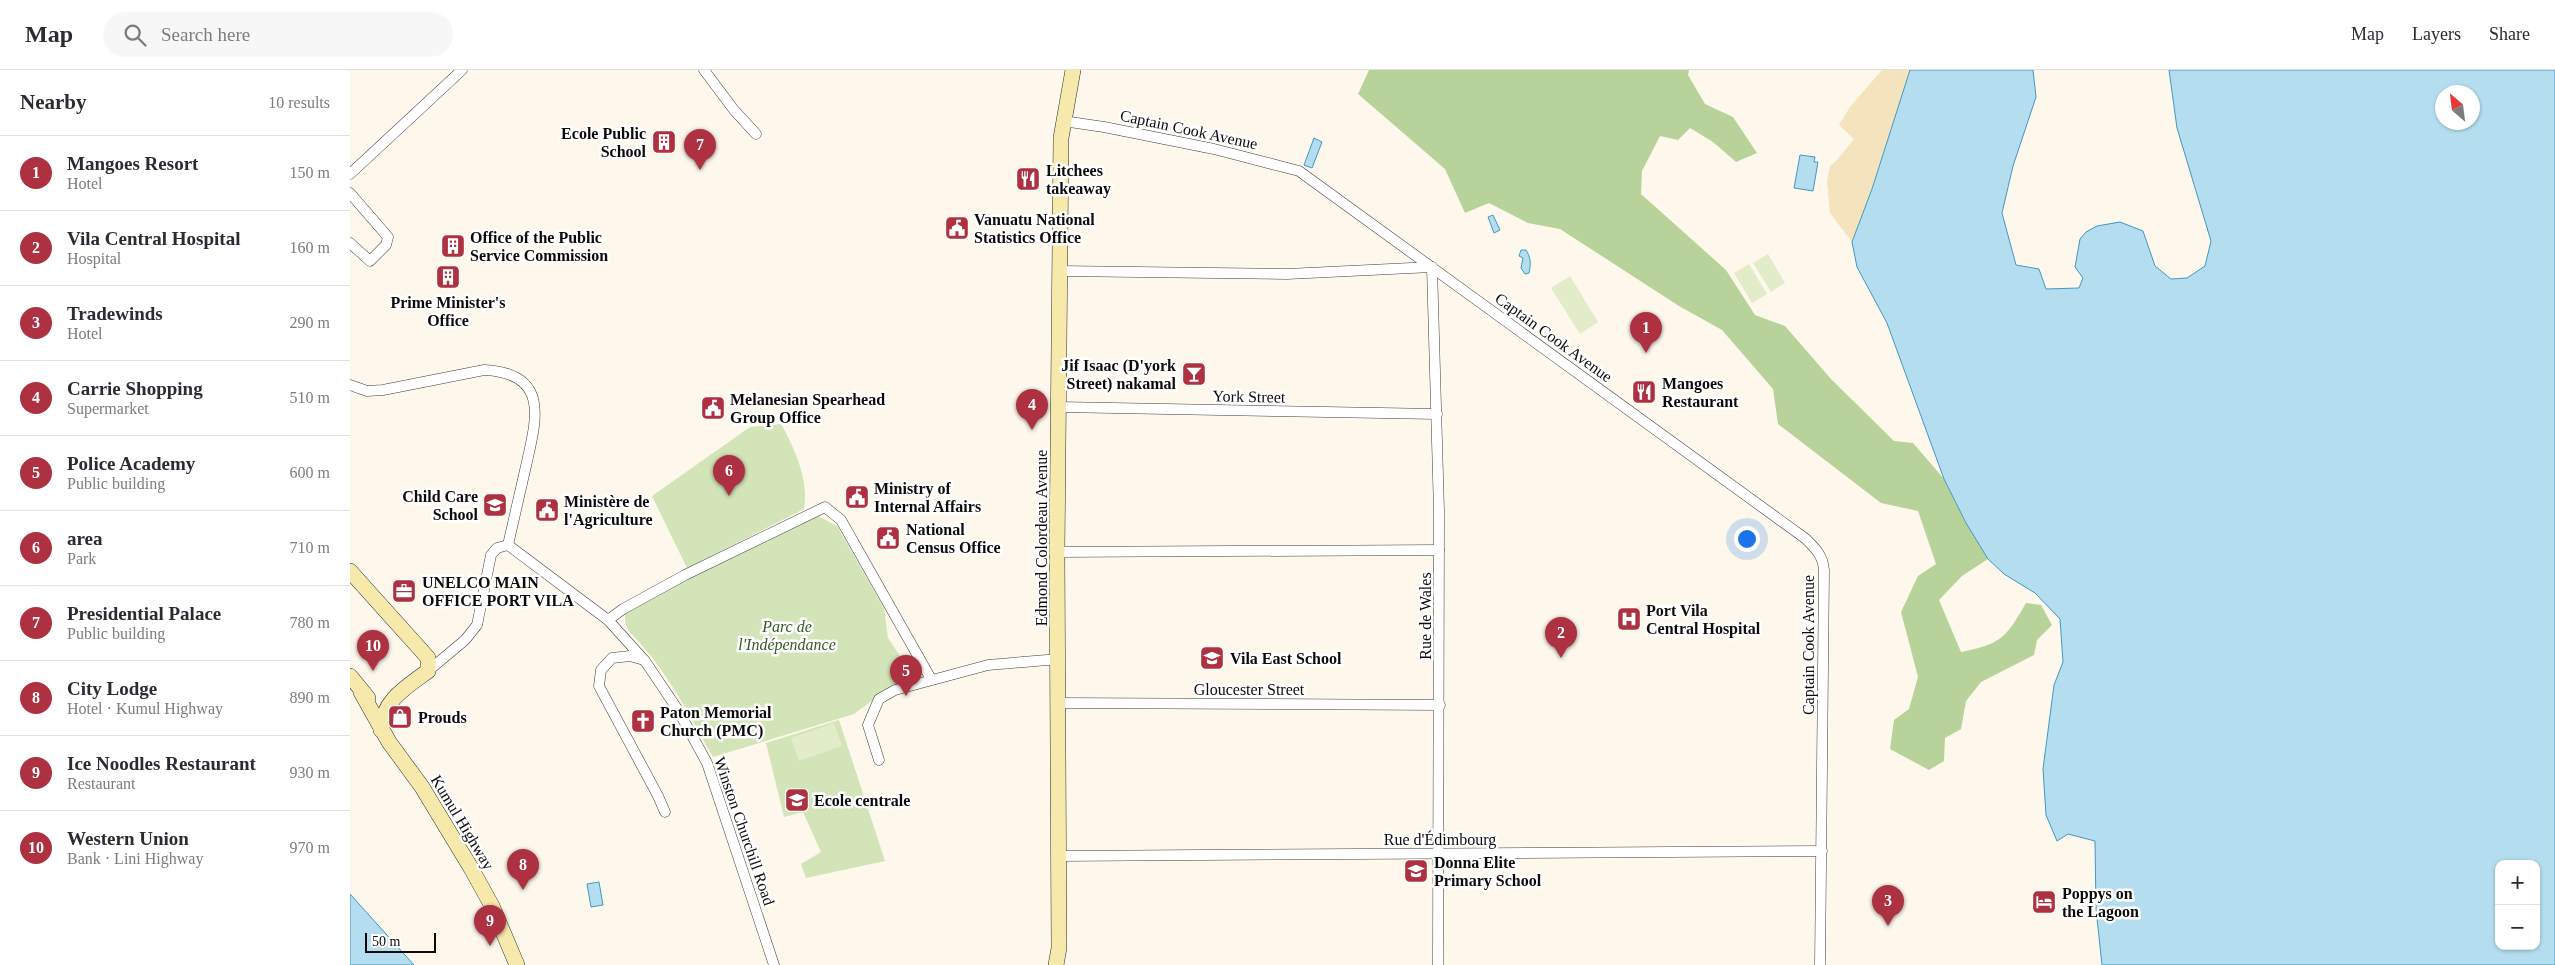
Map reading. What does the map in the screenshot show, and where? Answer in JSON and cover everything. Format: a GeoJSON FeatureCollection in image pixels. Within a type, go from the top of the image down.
{"type":"FeatureCollection","features":[{"type":"Feature","properties":{"kind":"street"},"geometry":{"type":"LineString","coordinates":[[350,174],[462,70]]}},
{"type":"Feature","properties":{"kind":"street"},"geometry":{"type":"LineString","coordinates":[[704,70],[734,110],[756,134]]}},
{"type":"Feature","properties":{"kind":"street","name":"Edmond Colordeau Avenue"},"geometry":{"type":"LineString","coordinates":[[1059,948],[1057,552],[1060,407],[1061,138],[1073,70]]}},
{"type":"Feature","properties":{"kind":"street","name":"Captain Cook Avenue"},"geometry":{"type":"LineString","coordinates":[[1063,121],[1104,126],[1214,149],[1299,171],[1806,539],[1818,550],[1824,561],[1820,965]]}},
{"type":"Feature","properties":{"kind":"street"},"geometry":{"type":"LineString","coordinates":[[350,193],[388,237],[386,245],[370,261],[350,243]]}},
{"type":"Feature","properties":{"kind":"street"},"geometry":{"type":"LineString","coordinates":[[1060,271],[1287,274],[1432,267]]}},
{"type":"Feature","properties":{"kind":"street","name":"Rue de Wales"},"geometry":{"type":"LineString","coordinates":[[1432,267],[1439,550],[1440,854],[1438,965]]}},
{"type":"Feature","properties":{"kind":"street"},"geometry":{"type":"LineString","coordinates":[[350,386],[366,391],[382,390],[484,370],[505,372],[519,379],[532,397],[536,418],[508,545],[497,548],[491,555],[477,626],[470,636],[434,658],[398,694],[382,716],[381,730]]}},
{"type":"Feature","properties":{"kind":"street","name":"York Street"},"geometry":{"type":"LineString","coordinates":[[1060,407],[1437,414]]}},
{"type":"Feature","properties":{"kind":"street"},"geometry":{"type":"LineString","coordinates":[[608,620],[623,609],[685,575],[825,507],[841,520],[931,679]]}},
{"type":"Feature","properties":{"kind":"street","name":"Winston Churchill Road"},"geometry":{"type":"LineString","coordinates":[[508,545],[608,620],[645,661],[678,710],[707,763],[774,965]]}},
{"type":"Feature","properties":{"kind":"street"},"geometry":{"type":"LineString","coordinates":[[1057,552],[1439,550]]}},
{"type":"Feature","properties":{"kind":"street"},"geometry":{"type":"LineString","coordinates":[[350,571],[434,658]]}},
{"type":"Feature","properties":{"kind":"street"},"geometry":{"type":"LineString","coordinates":[[645,661],[630,656],[612,658],[602,670],[599,686],[665,812]]}},
{"type":"Feature","properties":{"kind":"street"},"geometry":{"type":"LineString","coordinates":[[879,760],[868,725],[879,699],[895,690],[988,665],[1059,658]]}},
{"type":"Feature","properties":{"kind":"street","name":"Kumul Highway"},"geometry":{"type":"LineString","coordinates":[[350,676],[361,692],[381,730],[422,787],[471,868],[492,906],[517,965]]}},
{"type":"Feature","properties":{"kind":"street"},"geometry":{"type":"LineString","coordinates":[[361,692],[371,701],[388,706]]}},
{"type":"Feature","properties":{"kind":"street","name":"Gloucester Street"},"geometry":{"type":"LineString","coordinates":[[1059,704],[1440,705]]}},
{"type":"Feature","properties":{"kind":"street","name":"Rue d'Édimbourg"},"geometry":{"type":"LineString","coordinates":[[1059,856],[1822,851]]}},
{"type":"Feature","properties":{"kind":"street"},"geometry":{"type":"LineString","coordinates":[[1056,965],[1059,948]]}},
{"type":"Feature","properties":{"kind":"street"},"geometry":{"type":"LineString","coordinates":[[1059,948],[1062,965]]}},
{"type":"Feature","properties":{"kind":"green space"},"geometry":{"type":"Polygon","coordinates":[[[1369,70],[1689,70],[1688,75],[1705,104],[1733,117],[1757,153],[1736,162],[1713,142],[1690,128],[1678,140],[1660,136],[1642,171],[1641,194],[1726,270],[1755,315],[1785,326],[1831,379],[1894,441],[1913,443],[1944,479],[1966,523],[1988,559],[1962,576],[1939,600],[1961,652],[1985,646],[2001,638],[2013,624],[2026,603],[2041,605],[2052,625],[2037,640],[2034,655],[1981,682],[1966,701],[1961,729],[1945,738],[1944,761],[1929,770],[1890,749],[1894,720],[1909,709],[1918,677],[1901,612],[1918,576],[1936,564],[1918,511],[1881,503],[1778,424],[1773,389],[1722,330],[1679,306],[1560,229],[1528,223],[1489,203],[1465,213],[1445,169],[1358,94],[1369,70]]]}},
{"type":"Feature","properties":{"kind":"green space"},"geometry":{"type":"Polygon","coordinates":[[[1768,254],[1785,283],[1771,292],[1753,263],[1768,254]]]}},
{"type":"Feature","properties":{"kind":"green space"},"geometry":{"type":"Polygon","coordinates":[[[1749,264],[1767,294],[1752,303],[1734,273],[1749,264]]]}},
{"type":"Feature","properties":{"kind":"green space"},"geometry":{"type":"Polygon","coordinates":[[[1570,276],[1598,322],[1580,334],[1551,288],[1570,276]]]}},
{"type":"Feature","properties":{"kind":"green space"},"geometry":{"type":"Polygon","coordinates":[[[781,424],[796,454],[803,476],[804,509],[687,568],[652,496],[750,427],[781,424]]]}},
{"type":"Feature","properties":{"kind":"green space","name":"Parc de l'Indépendance"},"geometry":{"type":"Polygon","coordinates":[[[816,515],[837,526],[884,608],[888,638],[902,659],[904,681],[888,689],[854,714],[713,757],[670,683],[626,625],[626,612],[660,592],[816,515]]]}},
{"type":"Feature","properties":{"kind":"green space"},"geometry":{"type":"Polygon","coordinates":[[[839,720],[885,861],[806,878],[801,864],[821,852],[803,812],[784,817],[766,743],[839,720]]]}},
{"type":"Feature","properties":{"kind":"green space"},"geometry":{"type":"Polygon","coordinates":[[[834,723],[842,746],[799,761],[791,738],[834,723]]]}},
{"type":"Feature","properties":{"kind":"sand"},"geometry":{"type":"Polygon","coordinates":[[[1882,70],[1910,70],[1872,189],[1852,242],[1830,213],[1827,181],[1830,166],[1854,139],[1839,125],[1850,107],[1882,70]]]}},
{"type":"Feature","properties":{"kind":"water"},"geometry":{"type":"Polygon","coordinates":[[[1910,70],[2033,70],[2036,97],[2013,166],[2002,213],[2016,265],[2039,269],[2046,289],[2079,288],[2083,278],[2075,267],[2080,239],[2086,232],[2097,226],[2120,222],[2143,231],[2155,266],[2171,279],[2187,278],[2205,266],[2211,241],[2177,128],[2169,70],[2555,70],[2555,965],[2102,965],[2096,909],[2095,841],[2068,834],[2057,841],[2046,815],[2043,769],[2054,685],[2063,662],[2060,619],[2035,593],[2004,574],[1988,559],[1966,523],[1944,479],[1887,323],[1857,267],[1852,242],[1872,189],[1910,70]]]}},
{"type":"Feature","properties":{"kind":"water"},"geometry":{"type":"Polygon","coordinates":[[[1314,138],[1322,142],[1312,168],[1304,165],[1314,138]]]}},
{"type":"Feature","properties":{"kind":"water"},"geometry":{"type":"Polygon","coordinates":[[[1800,155],[1815,157],[1814,162],[1818,162],[1813,191],[1794,188],[1800,155]]]}},
{"type":"Feature","properties":{"kind":"water"},"geometry":{"type":"Polygon","coordinates":[[[1493,215],[1500,230],[1494,233],[1488,217],[1493,215]]]}},
{"type":"Feature","properties":{"kind":"water"},"geometry":{"type":"Polygon","coordinates":[[[1521,250],[1526,250],[1529,256],[1529,273],[1525,274],[1521,268],[1523,258],[1519,256],[1521,250]]]}},
{"type":"Feature","properties":{"kind":"water"},"geometry":{"type":"Polygon","coordinates":[[[599,882],[603,905],[591,907],[587,884],[599,882]]]}},
{"type":"Feature","properties":{"kind":"water"},"geometry":{"type":"Polygon","coordinates":[[[350,894],[414,965],[350,965],[350,894]]]}},
{"type":"Feature","properties":{"kind":"place","name":"Ecole Public School"},"geometry":{"type":"Point","coordinates":[664,142]}},
{"type":"Feature","properties":{"kind":"place","name":"Presidential Palace"},"geometry":{"type":"Point","coordinates":[700,170]}},
{"type":"Feature","properties":{"kind":"place","name":"Litchees takeaway"},"geometry":{"type":"Point","coordinates":[1028,179]}},
{"type":"Feature","properties":{"kind":"place","name":"Vanuatu National Statistics Office"},"geometry":{"type":"Point","coordinates":[957,228]}},
{"type":"Feature","properties":{"kind":"place","name":"Office of the Public Service Commission"},"geometry":{"type":"Point","coordinates":[453,246]}},
{"type":"Feature","properties":{"kind":"place","name":"Prime Minister's Office"},"geometry":{"type":"Point","coordinates":[448,277]}},
{"type":"Feature","properties":{"kind":"place","name":"Mangoes Resort"},"geometry":{"type":"Point","coordinates":[1646,353]}},
{"type":"Feature","properties":{"kind":"place","name":"Jif Isaac (D'york Street) nakamal"},"geometry":{"type":"Point","coordinates":[1194,374]}},
{"type":"Feature","properties":{"kind":"place","name":"Mangoes Restaurant"},"geometry":{"type":"Point","coordinates":[1644,392]}},
{"type":"Feature","properties":{"kind":"place","name":"Melanesian Spearhead Group Office"},"geometry":{"type":"Point","coordinates":[713,408]}},
{"type":"Feature","properties":{"kind":"place","name":"Carrie Shopping"},"geometry":{"type":"Point","coordinates":[1032,430]}},
{"type":"Feature","properties":{"kind":"place","name":"area"},"geometry":{"type":"Point","coordinates":[729,496]}},
{"type":"Feature","properties":{"kind":"place","name":"Ministry of Internal Affairs"},"geometry":{"type":"Point","coordinates":[857,497]}},
{"type":"Feature","properties":{"kind":"place","name":"Child Care School"},"geometry":{"type":"Point","coordinates":[495,505]}},
{"type":"Feature","properties":{"kind":"place","name":"Ministère de l'Agriculture"},"geometry":{"type":"Point","coordinates":[547,510]}},
{"type":"Feature","properties":{"kind":"place","name":"National Census Office"},"geometry":{"type":"Point","coordinates":[888,538]}},
{"type":"Feature","properties":{"kind":"place","name":"UNELCO MAIN OFFICE PORT VILA"},"geometry":{"type":"Point","coordinates":[404,591]}},
{"type":"Feature","properties":{"kind":"place","name":"Port Vila Central Hospital"},"geometry":{"type":"Point","coordinates":[1629,619]}},
{"type":"Feature","properties":{"kind":"place","name":"Vila East School"},"geometry":{"type":"Point","coordinates":[1212,658]}},
{"type":"Feature","properties":{"kind":"place","name":"Vila Central Hospital"},"geometry":{"type":"Point","coordinates":[1561,658]}},
{"type":"Feature","properties":{"kind":"place","name":"Western Union"},"geometry":{"type":"Point","coordinates":[373,671]}},
{"type":"Feature","properties":{"kind":"place","name":"Police Academy"},"geometry":{"type":"Point","coordinates":[906,696]}},
{"type":"Feature","properties":{"kind":"place","name":"Prouds"},"geometry":{"type":"Point","coordinates":[400,717]}},
{"type":"Feature","properties":{"kind":"place","name":"Paton Memorial Church (PMC)"},"geometry":{"type":"Point","coordinates":[643,721]}},
{"type":"Feature","properties":{"kind":"place","name":"Ecole centrale"},"geometry":{"type":"Point","coordinates":[797,800]}},
{"type":"Feature","properties":{"kind":"place","name":"Donna Elite Primary School"},"geometry":{"type":"Point","coordinates":[1416,871]}},
{"type":"Feature","properties":{"kind":"place","name":"City Lodge"},"geometry":{"type":"Point","coordinates":[523,890]}},
{"type":"Feature","properties":{"kind":"place","name":"Poppys on the Lagoon"},"geometry":{"type":"Point","coordinates":[2044,902]}},
{"type":"Feature","properties":{"kind":"place","name":"Tradewinds"},"geometry":{"type":"Point","coordinates":[1888,926]}},
{"type":"Feature","properties":{"kind":"place","name":"Ice Noodles Restaurant"},"geometry":{"type":"Point","coordinates":[490,946]}}]}
